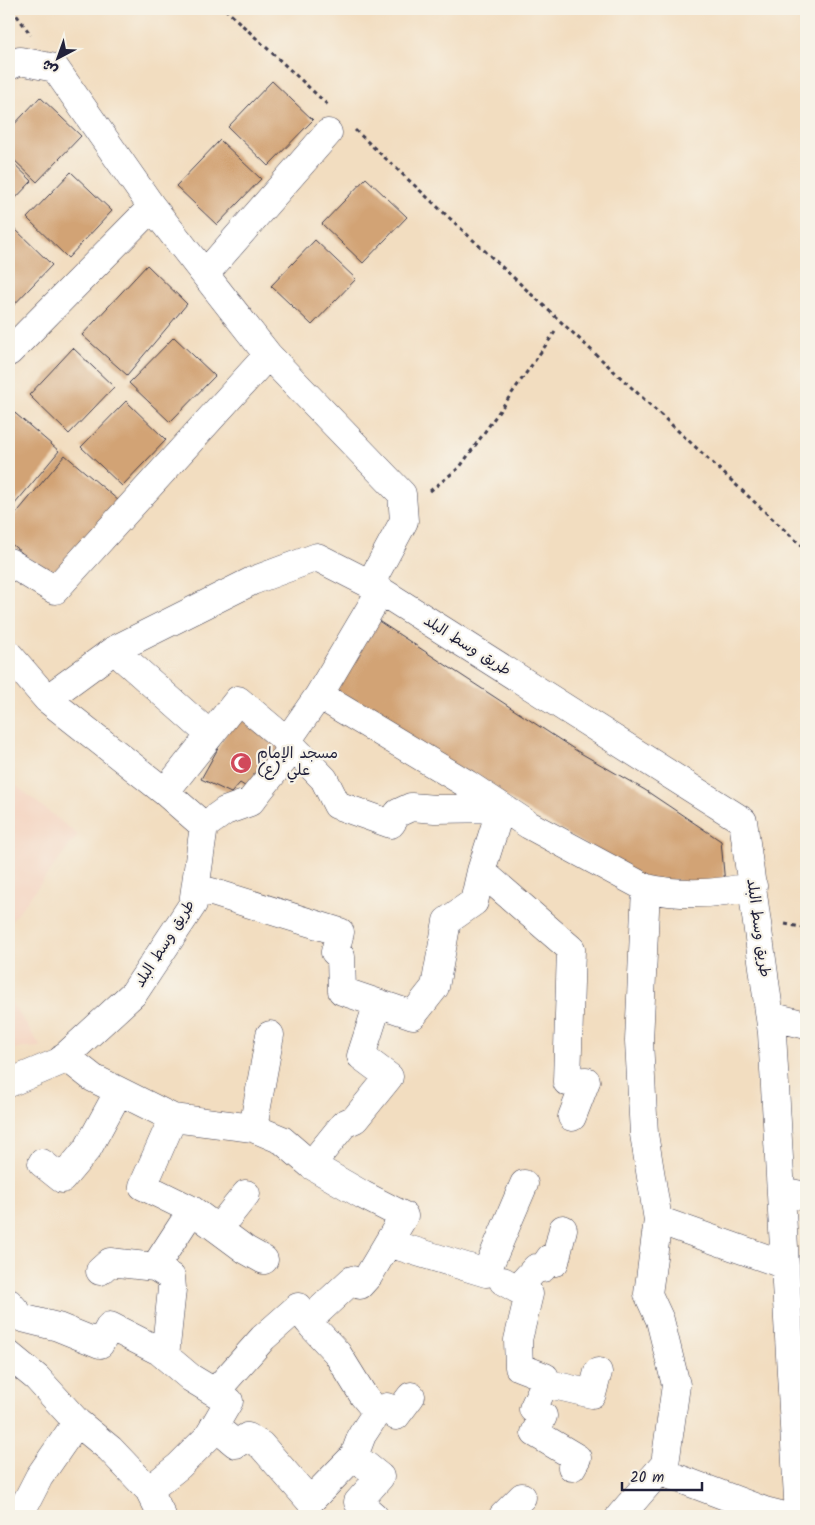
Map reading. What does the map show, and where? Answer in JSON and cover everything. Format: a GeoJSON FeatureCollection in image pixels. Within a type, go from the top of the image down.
{"type":"FeatureCollection","features":[{"type":"Feature","properties":{"kind":"street"},"geometry":{"type":"LineString","coordinates":[[9,66],[20,61],[55,68],[152,207],[204,274],[268,355],[402,494],[404,512],[404,521],[375,588],[319,695],[290,744],[250,802],[225,811],[204,826],[165,792],[47,699],[9,655]]}},
{"type":"Feature","properties":{"kind":"street"},"geometry":{"type":"LineString","coordinates":[[204,274],[337,122]]}},
{"type":"Feature","properties":{"kind":"street"},"geometry":{"type":"LineString","coordinates":[[9,352],[152,207]]}},
{"type":"Feature","properties":{"kind":"street"},"geometry":{"type":"LineString","coordinates":[[9,562],[55,590],[268,355]]}},
{"type":"Feature","properties":{"kind":"street","name":"طريق وسط البلد"},"geometry":{"type":"LineString","coordinates":[[47,699],[114,650],[252,582],[317,558],[375,588],[743,821],[794,1194],[792,1279],[800,1432],[794,1514]]}},
{"type":"Feature","properties":{"kind":"street"},"geometry":{"type":"LineString","coordinates":[[114,650],[209,734]]}},
{"type":"Feature","properties":{"kind":"street"},"geometry":{"type":"LineString","coordinates":[[319,695],[467,784],[501,808],[538,830],[646,888],[662,892],[727,892],[753,886]]}},
{"type":"Feature","properties":{"kind":"street"},"geometry":{"type":"LineString","coordinates":[[165,792],[209,734],[238,700],[290,744],[324,780],[337,805],[391,824],[398,813],[411,807],[501,808]]}},
{"type":"Feature","properties":{"kind":"street"},"geometry":{"type":"LineString","coordinates":[[196,888],[340,932],[335,952],[341,957],[342,991],[413,1015],[434,987],[447,921],[474,902],[481,871],[501,808]]}},
{"type":"Feature","properties":{"kind":"street","name":"طريق وسط البلد"},"geometry":{"type":"LineString","coordinates":[[9,1083],[59,1062],[134,993],[193,904],[204,826]]}},
{"type":"Feature","properties":{"kind":"street"},"geometry":{"type":"LineString","coordinates":[[481,871],[571,949],[567,1082],[586,1081],[572,1117]]}},
{"type":"Feature","properties":{"kind":"street"},"geometry":{"type":"LineString","coordinates":[[620,1516],[665,1464],[676,1385],[660,1320],[648,1294],[658,1220],[644,1134],[639,1041],[646,924],[646,888]]}},
{"type":"Feature","properties":{"kind":"street"},"geometry":{"type":"LineString","coordinates":[[311,1165],[344,1124],[356,1119],[389,1077],[361,1056],[378,1003]]}},
{"type":"Feature","properties":{"kind":"street"},"geometry":{"type":"LineString","coordinates":[[770,1016],[806,1025]]}},
{"type":"Feature","properties":{"kind":"street"},"geometry":{"type":"LineString","coordinates":[[253,1128],[270,1035]]}},
{"type":"Feature","properties":{"kind":"street"},"geometry":{"type":"LineString","coordinates":[[65,1056],[92,1078],[173,1118],[253,1128],[282,1140],[311,1165],[404,1216],[369,1275],[360,1285],[352,1280],[308,1321]]}},
{"type":"Feature","properties":{"kind":"street"},"geometry":{"type":"LineString","coordinates":[[42,1163],[62,1179],[88,1148],[119,1091]]}},
{"type":"Feature","properties":{"kind":"street"},"geometry":{"type":"LineString","coordinates":[[173,1118],[143,1186],[192,1210],[246,1250],[264,1260]]}},
{"type":"Feature","properties":{"kind":"street"},"geometry":{"type":"LineString","coordinates":[[486,1273],[524,1184]]}},
{"type":"Feature","properties":{"kind":"street"},"geometry":{"type":"LineString","coordinates":[[218,1229],[246,1194]]}},
{"type":"Feature","properties":{"kind":"street"},"geometry":{"type":"LineString","coordinates":[[155,1267],[192,1210]]}},
{"type":"Feature","properties":{"kind":"street"},"geometry":{"type":"LineString","coordinates":[[658,1220],[792,1279]]}},
{"type":"Feature","properties":{"kind":"street"},"geometry":{"type":"LineString","coordinates":[[517,1289],[536,1268],[543,1268],[550,1258],[554,1262],[563,1229]]}},
{"type":"Feature","properties":{"kind":"street"},"geometry":{"type":"LineString","coordinates":[[388,1243],[486,1273],[529,1294],[518,1340],[519,1368],[545,1377],[545,1383],[533,1409],[543,1416],[535,1433],[577,1458],[572,1467]]}},
{"type":"Feature","properties":{"kind":"street"},"geometry":{"type":"LineString","coordinates":[[100,1271],[110,1262],[155,1267],[171,1276],[172,1289],[165,1356]]}},
{"type":"Feature","properties":{"kind":"street"},"geometry":{"type":"LineString","coordinates":[[9,1303],[22,1318],[58,1327],[100,1344],[110,1326],[159,1351],[191,1378],[229,1401],[208,1438],[179,1466],[149,1490]]}},
{"type":"Feature","properties":{"kind":"street"},"geometry":{"type":"LineString","coordinates":[[214,1392],[263,1338],[298,1307],[337,1353],[363,1395],[377,1412]]}},
{"type":"Feature","properties":{"kind":"street"},"geometry":{"type":"LineString","coordinates":[[9,1355],[37,1378],[77,1422],[110,1448],[149,1490],[162,1516]]}},
{"type":"Feature","properties":{"kind":"street"},"geometry":{"type":"LineString","coordinates":[[545,1383],[592,1394],[598,1372]]}},
{"type":"Feature","properties":{"kind":"street"},"geometry":{"type":"LineString","coordinates":[[214,1426],[236,1444],[247,1437],[262,1445],[310,1501],[354,1456],[362,1435],[377,1412],[387,1407],[396,1416],[412,1396]]}},
{"type":"Feature","properties":{"kind":"street"},"geometry":{"type":"LineString","coordinates":[[19,1516],[39,1477],[77,1422]]}},
{"type":"Feature","properties":{"kind":"street"},"geometry":{"type":"LineString","coordinates":[[354,1456],[380,1477],[358,1502],[374,1516]]}},
{"type":"Feature","properties":{"kind":"street"},"geometry":{"type":"LineString","coordinates":[[659,1471],[765,1511],[794,1514]]}},
{"type":"Feature","properties":{"kind":"street"},"geometry":{"type":"LineString","coordinates":[[503,1516],[522,1497]]}},
{"type":"Feature","properties":{"kind":"path"},"geometry":{"type":"LineString","coordinates":[[225,9],[337,122],[806,550]]}},
{"type":"Feature","properties":{"kind":"path"},"geometry":{"type":"LineString","coordinates":[[404,512],[460,467],[555,332]]}},
{"type":"Feature","properties":{"kind":"shaded area"},"geometry":{"type":"Polygon","coordinates":[[[9,780],[78,835],[9,924],[9,780]]]}},
{"type":"Feature","properties":{"kind":"shaded area"},"geometry":{"type":"Polygon","coordinates":[[[9,999],[41,1047],[9,1049],[9,999]]]}},
{"type":"Feature","properties":{"kind":"building"},"geometry":{"type":"Polygon","coordinates":[[[272,81],[313,120],[268,166],[228,127],[272,81]]]}},
{"type":"Feature","properties":{"kind":"building"},"geometry":{"type":"Polygon","coordinates":[[[40,97],[81,136],[37,182],[9,155],[9,130],[40,97]]]}},
{"type":"Feature","properties":{"kind":"building"},"geometry":{"type":"Polygon","coordinates":[[[220,140],[261,179],[217,225],[176,186],[220,140]]]}},
{"type":"Feature","properties":{"kind":"building"},"geometry":{"type":"Polygon","coordinates":[[[9,159],[32,181],[9,205],[9,159]]]}},
{"type":"Feature","properties":{"kind":"building"},"geometry":{"type":"Polygon","coordinates":[[[71,172],[112,211],[68,258],[27,218],[71,172]]]}},
{"type":"Feature","properties":{"kind":"building"},"geometry":{"type":"Polygon","coordinates":[[[366,178],[407,217],[363,263],[322,224],[366,178]]]}},
{"type":"Feature","properties":{"kind":"building"},"geometry":{"type":"Polygon","coordinates":[[[12,226],[52,265],[9,310],[9,229],[12,226]]]}},
{"type":"Feature","properties":{"kind":"building"},"geometry":{"type":"Polygon","coordinates":[[[315,240],[356,279],[312,325],[271,286],[315,240]]]}},
{"type":"Feature","properties":{"kind":"building"},"geometry":{"type":"Polygon","coordinates":[[[147,265],[187,304],[127,375],[82,335],[147,265]]]}},
{"type":"Feature","properties":{"kind":"building"},"geometry":{"type":"Polygon","coordinates":[[[174,337],[215,376],[170,422],[129,383],[174,337]]]}},
{"type":"Feature","properties":{"kind":"building"},"geometry":{"type":"Polygon","coordinates":[[[73,348],[114,387],[69,434],[29,395],[73,348]]]}},
{"type":"Feature","properties":{"kind":"building"},"geometry":{"type":"Polygon","coordinates":[[[126,401],[166,440],[122,486],[81,447],[126,401]]]}},
{"type":"Feature","properties":{"kind":"building"},"geometry":{"type":"Polygon","coordinates":[[[9,408],[59,451],[9,511],[9,408]]]}},
{"type":"Feature","properties":{"kind":"building"},"geometry":{"type":"Polygon","coordinates":[[[65,455],[119,501],[53,579],[9,542],[9,522],[65,455]]]}},
{"type":"Feature","properties":{"kind":"building"},"geometry":{"type":"Polygon","coordinates":[[[377,620],[577,751],[645,790],[721,841],[725,884],[642,878],[334,695],[377,620]]]}},
{"type":"Feature","properties":{"kind":"building","name":"مسجد الإمام علي (ع)"},"geometry":{"type":"Polygon","coordinates":[[[240,709],[286,747],[251,790],[240,783],[231,793],[201,779],[240,709]]]}},
{"type":"Feature","properties":{"kind":"place","name":"مسجد الإمام علي (ع)"},"geometry":{"type":"Point","coordinates":[241,763]}}]}
